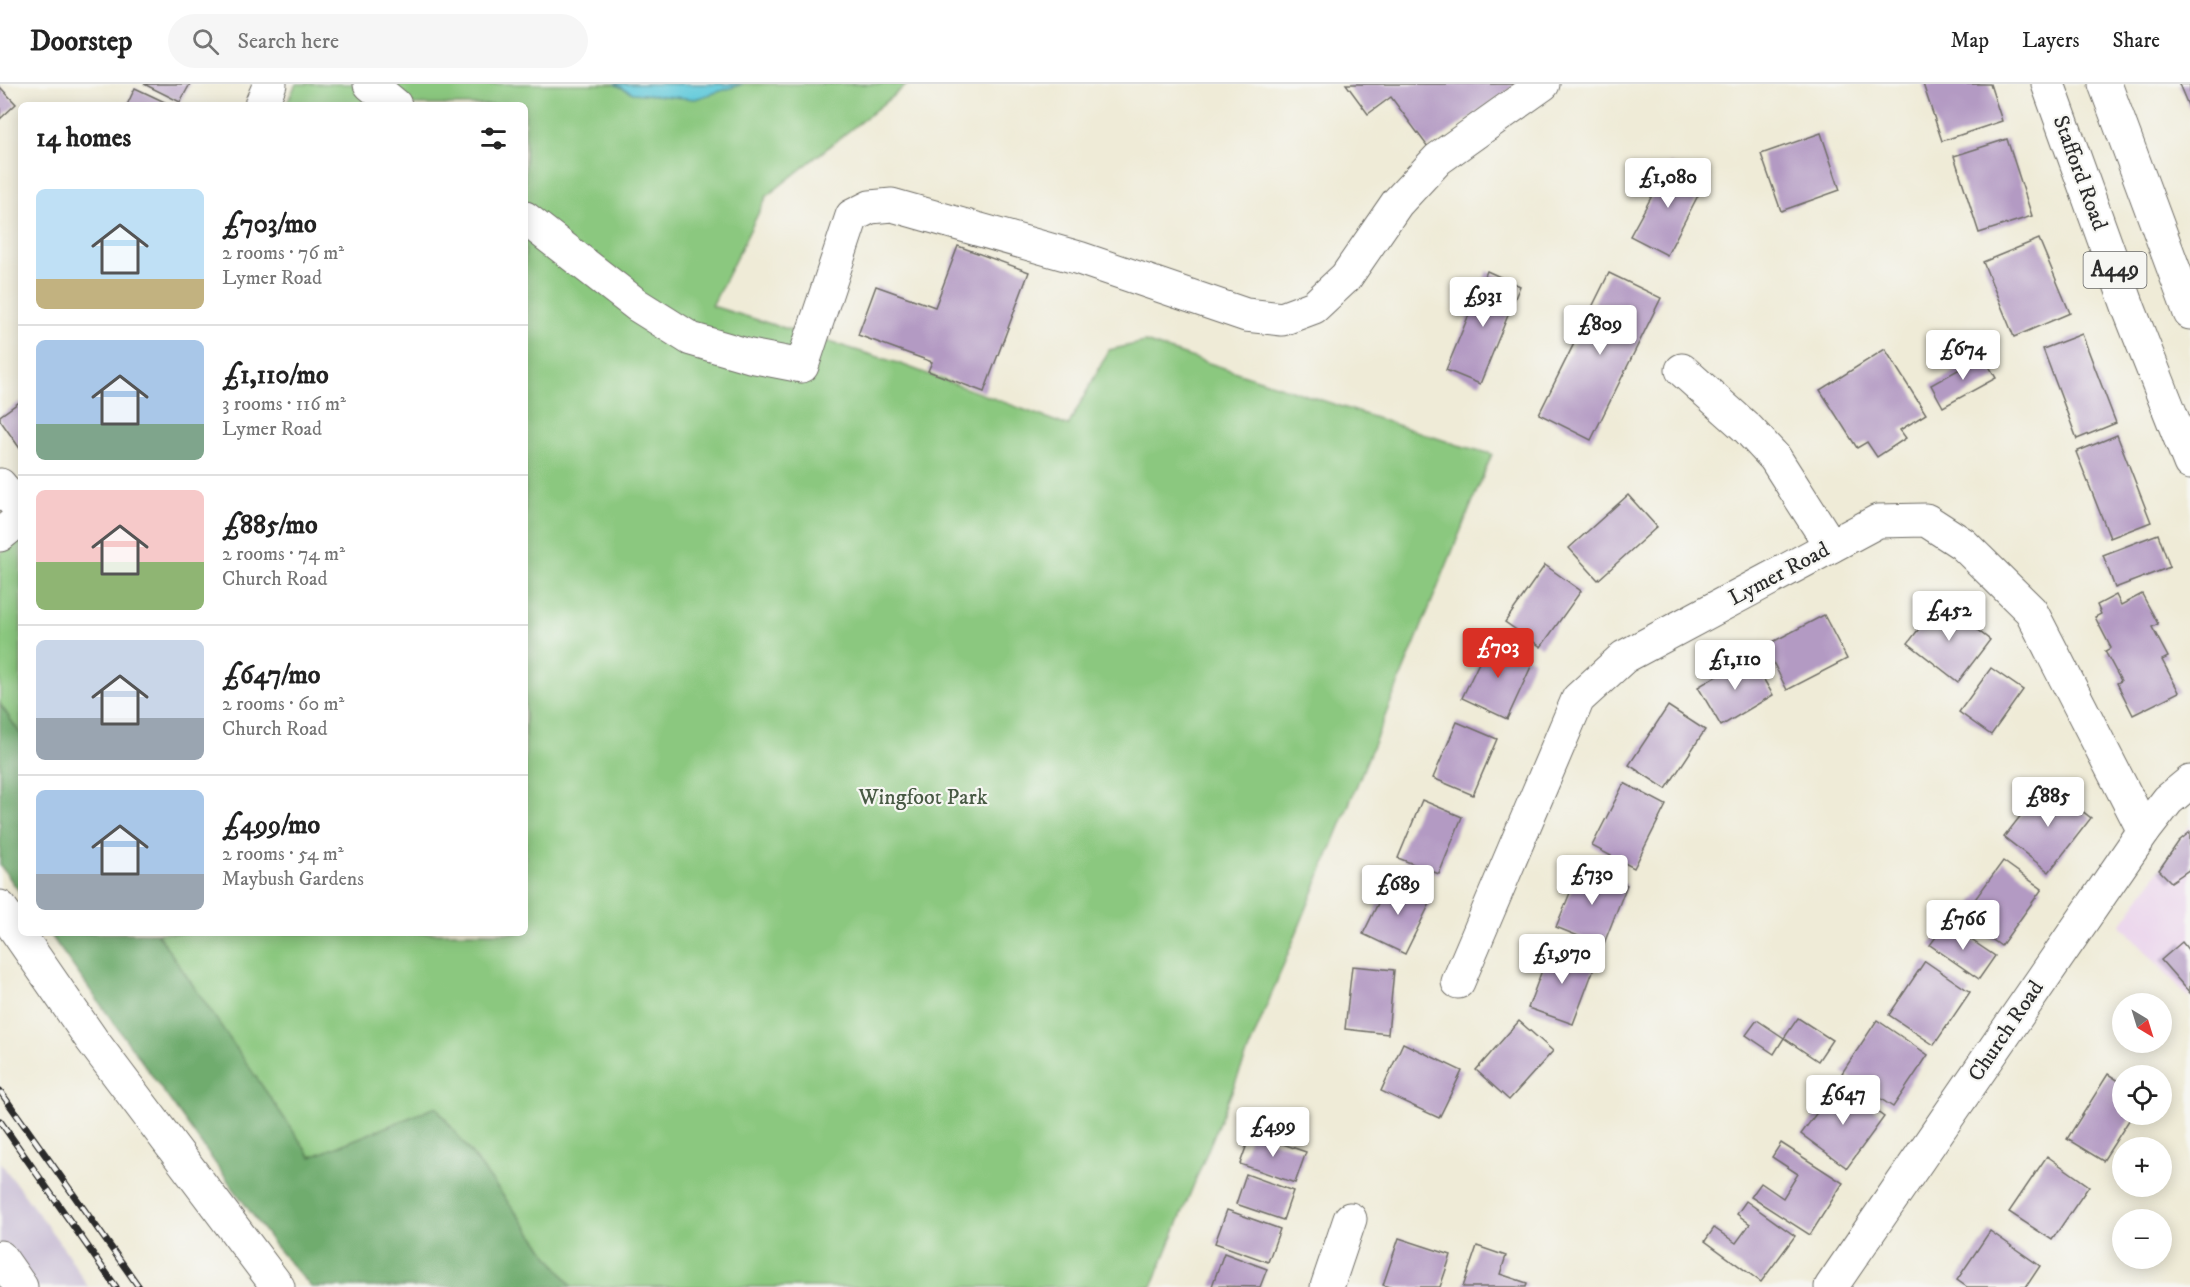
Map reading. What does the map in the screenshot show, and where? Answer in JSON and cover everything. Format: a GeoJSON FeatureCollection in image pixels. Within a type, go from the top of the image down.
{"type":"FeatureCollection","features":[{"type":"Feature","properties":{"kind":"main road"},"geometry":{"type":"LineString","coordinates":[[262,102],[270,84]]}},
{"type":"Feature","properties":{"kind":"main road"},"geometry":{"type":"LineString","coordinates":[[370,84],[391,102]]}},
{"type":"Feature","properties":{"kind":"main road"},"geometry":{"type":"LineString","coordinates":[[528,220],[637,305],[691,339],[750,356],[802,366],[852,216],[870,207],[892,205],[1068,255],[1246,315],[1282,319],[1314,307],[1346,276],[1397,202],[1438,159],[1543,84]]}},
{"type":"Feature","properties":{"kind":"main road","name":"Stafford Road"},"geometry":{"type":"LineString","coordinates":[[2048,84],[2129,309],[2189,457]]}},
{"type":"Feature","properties":{"kind":"main road","name":"A449"},"geometry":{"type":"LineString","coordinates":[[2105,84],[2190,313]]}},
{"type":"Feature","properties":{"kind":"main road"},"geometry":{"type":"LineString","coordinates":[[1682,370],[1748,429],[1775,458],[1831,546]]}},
{"type":"Feature","properties":{"kind":"main road"},"geometry":{"type":"LineString","coordinates":[[0,484],[18,506]]}},
{"type":"Feature","properties":{"kind":"main road"},"geometry":{"type":"LineString","coordinates":[[0,535],[18,520]]}},
{"type":"Feature","properties":{"kind":"main road","name":"Lymer Road"},"geometry":{"type":"LineString","coordinates":[[1458,982],[1578,699],[1624,657],[1878,521],[1926,520],[1963,544],[2031,611],[2144,831]]}},
{"type":"Feature","properties":{"kind":"main road","name":"Church Road"},"geometry":{"type":"LineString","coordinates":[[1831,1287],[2144,831],[2168,800],[2190,782]]}},
{"type":"Feature","properties":{"kind":"main road"},"geometry":{"type":"LineString","coordinates":[[0,907],[18,933]]}},
{"type":"Feature","properties":{"kind":"main road"},"geometry":{"type":"LineString","coordinates":[[20,936],[92,1040],[278,1287]]}},
{"type":"Feature","properties":{"kind":"main road"},"geometry":{"type":"LineString","coordinates":[[1327,1287],[1350,1219]]}},
{"type":"Feature","properties":{"kind":"main road"},"geometry":{"type":"LineString","coordinates":[[0,1257],[21,1287]]}},
{"type":"Feature","properties":{"kind":"shaded area"},"geometry":{"type":"Polygon","coordinates":[[[2190,825],[2190,999],[2121,925],[2190,825]]]}},
{"type":"Feature","properties":{"kind":"shaded area"},"geometry":{"type":"Polygon","coordinates":[[[0,1162],[65,1250],[88,1287],[0,1287],[0,1162]]]}},
{"type":"Feature","properties":{"kind":"green space","name":"Wingfoot Park"},"geometry":{"type":"Polygon","coordinates":[[[296,84],[908,84],[767,196],[712,306],[898,363],[1068,426],[1109,350],[1145,342],[1458,445],[1492,454],[1152,1287],[572,1287],[436,1107],[311,1158],[159,936],[528,936],[528,102],[287,102],[296,84]]]}},
{"type":"Feature","properties":{"kind":"green space"},"geometry":{"type":"Polygon","coordinates":[[[18,538],[18,731],[0,704],[0,553],[18,538]]]}},
{"type":"Feature","properties":{"kind":"green space"},"geometry":{"type":"Polygon","coordinates":[[[0,704],[18,731],[18,890],[0,865],[0,704]]]}},
{"type":"Feature","properties":{"kind":"green space"},"geometry":{"type":"Polygon","coordinates":[[[51,936],[159,936],[311,1157],[436,1107],[572,1287],[311,1287],[275,1246],[51,936]]]}},
{"type":"Feature","properties":{"kind":"water"},"geometry":{"type":"Polygon","coordinates":[[[614,84],[743,84],[695,99],[633,93],[614,84]]]}},
{"type":"Feature","properties":{"kind":"building"},"geometry":{"type":"Polygon","coordinates":[[[144,84],[190,84],[180,102],[144,84]]]}},
{"type":"Feature","properties":{"kind":"building"},"geometry":{"type":"Polygon","coordinates":[[[1346,84],[1517,84],[1428,147],[1391,97],[1368,114],[1346,84]]]}},
{"type":"Feature","properties":{"kind":"building"},"geometry":{"type":"Polygon","coordinates":[[[1923,84],[1990,84],[2002,121],[1942,141],[1923,84]]]}},
{"type":"Feature","properties":{"kind":"building"},"geometry":{"type":"Polygon","coordinates":[[[2179,84],[2190,84],[2190,110],[2179,84]]]}},
{"type":"Feature","properties":{"kind":"building"},"geometry":{"type":"Polygon","coordinates":[[[0,87],[16,104],[0,119],[0,87]]]}},
{"type":"Feature","properties":{"kind":"building"},"geometry":{"type":"Polygon","coordinates":[[[135,88],[165,102],[128,102],[135,88]]]}},
{"type":"Feature","properties":{"kind":"building"},"geometry":{"type":"Polygon","coordinates":[[[1821,133],[1840,190],[1781,211],[1761,154],[1821,133]]]}},
{"type":"Feature","properties":{"kind":"building"},"geometry":{"type":"Polygon","coordinates":[[[2007,139],[2032,216],[1979,233],[1954,156],[2007,139]]]}},
{"type":"Feature","properties":{"kind":"building"},"geometry":{"type":"Polygon","coordinates":[[[1670,163],[1705,182],[1667,255],[1630,236],[1670,163]]]}},
{"type":"Feature","properties":{"kind":"building"},"geometry":{"type":"Polygon","coordinates":[[[2039,239],[2070,313],[2014,337],[1983,262],[2039,239]]]}},
{"type":"Feature","properties":{"kind":"building"},"geometry":{"type":"Polygon","coordinates":[[[958,246],[1029,272],[984,392],[928,371],[932,362],[858,335],[876,286],[935,307],[958,246]]]}},
{"type":"Feature","properties":{"kind":"building"},"geometry":{"type":"Polygon","coordinates":[[[1487,271],[1520,286],[1480,384],[1446,370],[1487,271]]]}},
{"type":"Feature","properties":{"kind":"building"},"geometry":{"type":"Polygon","coordinates":[[[1609,273],[1661,298],[1591,440],[1539,414],[1609,273]]]}},
{"type":"Feature","properties":{"kind":"building"},"geometry":{"type":"Polygon","coordinates":[[[2082,334],[2116,423],[2077,439],[2043,349],[2082,334]]]}},
{"type":"Feature","properties":{"kind":"building"},"geometry":{"type":"Polygon","coordinates":[[[1885,349],[1926,414],[1900,430],[1906,438],[1877,457],[1867,442],[1857,448],[1820,390],[1885,349]]]}},
{"type":"Feature","properties":{"kind":"building"},"geometry":{"type":"Polygon","coordinates":[[[1983,356],[1996,378],[1943,407],[1931,385],[1983,356]]]}},
{"type":"Feature","properties":{"kind":"building"},"geometry":{"type":"Polygon","coordinates":[[[18,403],[18,446],[0,420],[0,416],[18,403]]]}},
{"type":"Feature","properties":{"kind":"building"},"geometry":{"type":"Polygon","coordinates":[[[2117,435],[2151,522],[2110,538],[2076,452],[2117,435]]]}},
{"type":"Feature","properties":{"kind":"building"},"geometry":{"type":"Polygon","coordinates":[[[1628,495],[1657,527],[1598,580],[1569,548],[1628,495]]]}},
{"type":"Feature","properties":{"kind":"building"},"geometry":{"type":"Polygon","coordinates":[[[2158,534],[2170,567],[2115,588],[2103,555],[2158,534]]]}},
{"type":"Feature","properties":{"kind":"building"},"geometry":{"type":"Polygon","coordinates":[[[1545,565],[1581,591],[1541,647],[1505,622],[1545,565]]]}},
{"type":"Feature","properties":{"kind":"building"},"geometry":{"type":"Polygon","coordinates":[[[2142,594],[2158,624],[2152,627],[2168,657],[2162,660],[2179,692],[2133,715],[2117,683],[2121,681],[2105,651],[2111,648],[2095,617],[2101,614],[2097,605],[2116,595],[2121,605],[2142,594]]]}},
{"type":"Feature","properties":{"kind":"building"},"geometry":{"type":"Polygon","coordinates":[[[1940,601],[1990,640],[1958,682],[1908,643],[1940,601]]]}},
{"type":"Feature","properties":{"kind":"building"},"geometry":{"type":"Polygon","coordinates":[[[1824,615],[1847,659],[1787,690],[1765,646],[1824,615]]]}},
{"type":"Feature","properties":{"kind":"building"},"geometry":{"type":"Polygon","coordinates":[[[1490,640],[1534,660],[1507,719],[1462,698],[1490,640]]]}},
{"type":"Feature","properties":{"kind":"building"},"geometry":{"type":"Polygon","coordinates":[[[1750,656],[1773,695],[1721,726],[1698,687],[1750,656]]]}},
{"type":"Feature","properties":{"kind":"building"},"geometry":{"type":"Polygon","coordinates":[[[1991,668],[2023,690],[1991,735],[1959,712],[1991,668]]]}},
{"type":"Feature","properties":{"kind":"building"},"geometry":{"type":"Polygon","coordinates":[[[1668,706],[1705,730],[1666,789],[1629,765],[1668,706]]]}},
{"type":"Feature","properties":{"kind":"building"},"geometry":{"type":"Polygon","coordinates":[[[1457,722],[1497,739],[1473,795],[1433,778],[1457,722]]]}},
{"type":"Feature","properties":{"kind":"building"},"geometry":{"type":"Polygon","coordinates":[[[1624,783],[1666,805],[1634,868],[1592,846],[1624,783]]]}},
{"type":"Feature","properties":{"kind":"building"},"geometry":{"type":"Polygon","coordinates":[[[2046,783],[2091,818],[2049,872],[2004,837],[2046,783]]]}},
{"type":"Feature","properties":{"kind":"building"},"geometry":{"type":"Polygon","coordinates":[[[1422,800],[1462,817],[1439,874],[1398,858],[1422,800]]]}},
{"type":"Feature","properties":{"kind":"building"},"geometry":{"type":"Polygon","coordinates":[[[2190,832],[2190,869],[2171,882],[2159,870],[2179,841],[2190,832]]]}},
{"type":"Feature","properties":{"kind":"building"},"geometry":{"type":"Polygon","coordinates":[[[2003,861],[2042,889],[2001,946],[1962,917],[2003,861]]]}},
{"type":"Feature","properties":{"kind":"building"},"geometry":{"type":"Polygon","coordinates":[[[1581,866],[1627,885],[1603,946],[1556,927],[1581,866]]]}},
{"type":"Feature","properties":{"kind":"building"},"geometry":{"type":"Polygon","coordinates":[[[1391,877],[1433,897],[1405,954],[1363,934],[1391,877]]]}},
{"type":"Feature","properties":{"kind":"building"},"geometry":{"type":"Polygon","coordinates":[[[1946,923],[1995,956],[1979,979],[1930,945],[1946,923]]]}},
{"type":"Feature","properties":{"kind":"building"},"geometry":{"type":"Polygon","coordinates":[[[2182,942],[2190,952],[2190,993],[2161,960],[2182,942]]]}},
{"type":"Feature","properties":{"kind":"building"},"geometry":{"type":"Polygon","coordinates":[[[1551,946],[1596,963],[1573,1024],[1528,1008],[1551,946]]]}},
{"type":"Feature","properties":{"kind":"building"},"geometry":{"type":"Polygon","coordinates":[[[1925,961],[1970,992],[1934,1045],[1889,1015],[1925,961]]]}},
{"type":"Feature","properties":{"kind":"building"},"geometry":{"type":"Polygon","coordinates":[[[1352,966],[1394,970],[1388,1034],[1345,1029],[1352,966]]]}},
{"type":"Feature","properties":{"kind":"building"},"geometry":{"type":"Polygon","coordinates":[[[1798,1018],[1832,1040],[1818,1061],[1784,1038],[1798,1018]]]}},
{"type":"Feature","properties":{"kind":"building"},"geometry":{"type":"Polygon","coordinates":[[[1757,1020],[1784,1038],[1774,1054],[1746,1035],[1757,1020]]]}},
{"type":"Feature","properties":{"kind":"building"},"geometry":{"type":"Polygon","coordinates":[[[1877,1020],[1928,1055],[1893,1107],[1842,1073],[1877,1020]]]}},
{"type":"Feature","properties":{"kind":"building"},"geometry":{"type":"Polygon","coordinates":[[[1519,1021],[1553,1051],[1509,1100],[1476,1070],[1519,1021]]]}},
{"type":"Feature","properties":{"kind":"building"},"geometry":{"type":"Polygon","coordinates":[[[1403,1043],[1462,1071],[1439,1118],[1381,1091],[1403,1043]]]}},
{"type":"Feature","properties":{"kind":"building"},"geometry":{"type":"Polygon","coordinates":[[[2108,1074],[2112,1077],[2112,1125],[2126,1125],[2118,1137],[2112,1137],[2112,1147],[2103,1161],[2067,1139],[2108,1074]]]}},
{"type":"Feature","properties":{"kind":"building"},"geometry":{"type":"Polygon","coordinates":[[[1838,1084],[1884,1117],[1847,1168],[1801,1134],[1838,1084]]]}},
{"type":"Feature","properties":{"kind":"building"},"geometry":{"type":"Polygon","coordinates":[[[1251,1133],[1306,1152],[1295,1183],[1240,1164],[1251,1133]]]}},
{"type":"Feature","properties":{"kind":"building"},"geometry":{"type":"Polygon","coordinates":[[[1781,1143],[1843,1183],[1810,1235],[1751,1197],[1761,1183],[1783,1198],[1798,1174],[1772,1157],[1781,1143]]]}},
{"type":"Feature","properties":{"kind":"building"},"geometry":{"type":"Polygon","coordinates":[[[2047,1156],[2089,1186],[2052,1240],[2009,1212],[2047,1156]]]}},
{"type":"Feature","properties":{"kind":"building"},"geometry":{"type":"Polygon","coordinates":[[[1246,1174],[1293,1191],[1283,1220],[1236,1204],[1246,1174]]]}},
{"type":"Feature","properties":{"kind":"building"},"geometry":{"type":"Polygon","coordinates":[[[1746,1201],[1795,1236],[1761,1282],[1705,1241],[1714,1228],[1736,1243],[1750,1224],[1737,1214],[1746,1201]]]}},
{"type":"Feature","properties":{"kind":"building"},"geometry":{"type":"Polygon","coordinates":[[[1227,1210],[1280,1229],[1268,1262],[1215,1243],[1227,1210]]]}},
{"type":"Feature","properties":{"kind":"building"},"geometry":{"type":"Polygon","coordinates":[[[1990,1231],[2040,1266],[2026,1287],[1967,1287],[1957,1280],[1990,1231]]]}},
{"type":"Feature","properties":{"kind":"building"},"geometry":{"type":"Polygon","coordinates":[[[1399,1238],[1451,1255],[1440,1287],[1383,1285],[1399,1238]]]}},
{"type":"Feature","properties":{"kind":"building"},"geometry":{"type":"Polygon","coordinates":[[[1477,1246],[1506,1256],[1500,1274],[1527,1283],[1526,1287],[1463,1287],[1477,1246]]]}},
{"type":"Feature","properties":{"kind":"building"},"geometry":{"type":"Polygon","coordinates":[[[1224,1253],[1267,1269],[1260,1287],[1212,1286],[1224,1253]]]}},
{"type":"Feature","properties":{"kind":"railway"},"geometry":{"type":"LineString","coordinates":[[0,1091],[139,1287]]}},
{"type":"Feature","properties":{"kind":"railway"},"geometry":{"type":"LineString","coordinates":[[0,1121],[116,1287]]}}]}
